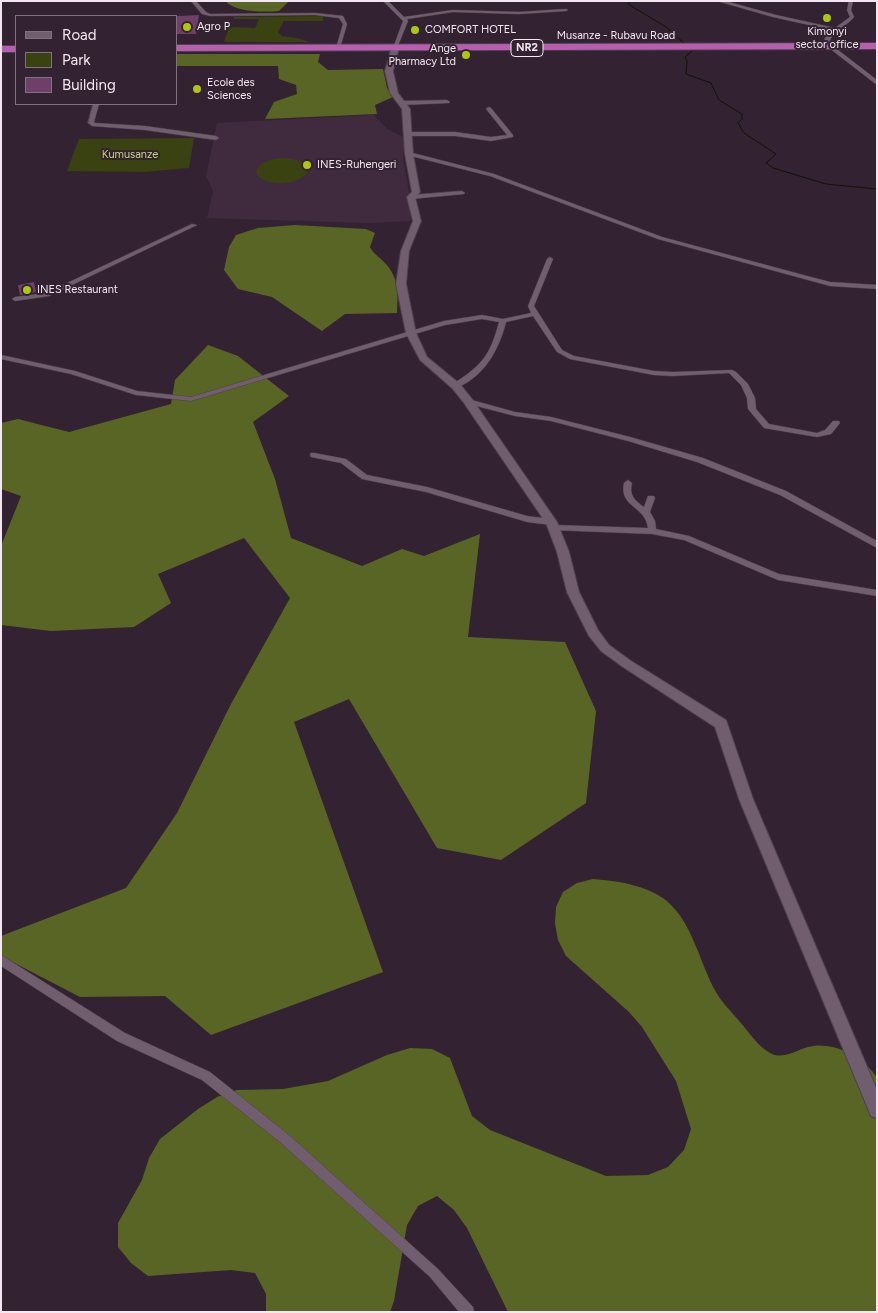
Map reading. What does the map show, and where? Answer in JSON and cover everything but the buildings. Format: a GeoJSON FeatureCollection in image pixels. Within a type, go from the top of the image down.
{"type":"FeatureCollection","features":[{"type":"Feature","properties":{"kind":"highway","name":"Musanze - Rubavu Road"},"geometry":{"type":"LineString","coordinates":[[178,48],[877,46]]}},
{"type":"Feature","properties":{"kind":"highway"},"geometry":{"type":"LineString","coordinates":[[1,49],[15,49]]}},
{"type":"Feature","properties":{"kind":"main road"},"geometry":{"type":"LineString","coordinates":[[395,48],[389,71],[394,93],[408,115],[406,134],[408,154],[416,192],[410,196],[417,221],[405,252],[401,284],[411,333],[423,358],[456,386],[468,401],[552,525],[563,552],[573,592],[593,634],[605,648],[627,664],[721,724],[746,799],[877,1110]]}},
{"type":"Feature","properties":{"kind":"street"},"geometry":{"type":"LineString","coordinates":[[193,1],[204,13],[210,15],[315,14],[341,17],[345,24],[338,48]]}},
{"type":"Feature","properties":{"kind":"street"},"geometry":{"type":"LineString","coordinates":[[385,1],[404,18],[405,24],[395,48]]}},
{"type":"Feature","properties":{"kind":"street"},"geometry":{"type":"LineString","coordinates":[[719,1],[834,29]]}},
{"type":"Feature","properties":{"kind":"street"},"geometry":{"type":"LineString","coordinates":[[851,1],[849,10],[852,17],[851,20],[834,29],[826,42],[877,83]]}},
{"type":"Feature","properties":{"kind":"street"},"geometry":{"type":"LineString","coordinates":[[404,18],[440,12],[519,13],[566,10]]}},
{"type":"Feature","properties":{"kind":"street"},"geometry":{"type":"LineString","coordinates":[[402,103],[447,102]]}},
{"type":"Feature","properties":{"kind":"street"},"geometry":{"type":"LineString","coordinates":[[96,105],[91,123],[94,125],[145,128],[216,138]]}},
{"type":"Feature","properties":{"kind":"street"},"geometry":{"type":"LineString","coordinates":[[406,134],[455,134],[499,139],[511,136],[489,109]]}},
{"type":"Feature","properties":{"kind":"street"},"geometry":{"type":"LineString","coordinates":[[408,154],[492,175],[660,238],[830,284],[877,287]]}},
{"type":"Feature","properties":{"kind":"street"},"geometry":{"type":"LineString","coordinates":[[410,196],[462,193]]}},
{"type":"Feature","properties":{"kind":"street"},"geometry":{"type":"LineString","coordinates":[[16,299],[47,294],[194,225]]}},
{"type":"Feature","properties":{"kind":"street"},"geometry":{"type":"LineString","coordinates":[[550,259],[531,306],[559,351],[572,358],[654,373],[730,371],[744,384],[751,398],[752,409],[767,426],[817,435],[828,432],[836,423]]}},
{"type":"Feature","properties":{"kind":"street"},"geometry":{"type":"LineString","coordinates":[[1,357],[73,372],[136,393],[192,398],[444,323],[482,317],[502,320],[535,314]]}},
{"type":"Feature","properties":{"kind":"street"},"geometry":{"type":"LineString","coordinates":[[456,386],[479,370],[496,347],[502,320]]}},
{"type":"Feature","properties":{"kind":"street"},"geometry":{"type":"LineString","coordinates":[[468,401],[630,439],[714,465],[783,493],[877,545]]}},
{"type":"Feature","properties":{"kind":"street"},"geometry":{"type":"LineString","coordinates":[[314,455],[343,461],[365,477],[427,490],[527,519],[552,525],[652,531],[686,538],[778,577],[877,594]]}},
{"type":"Feature","properties":{"kind":"street"},"geometry":{"type":"LineString","coordinates":[[628,482],[625,492],[627,497],[646,512],[651,521],[652,531]]}},
{"type":"Feature","properties":{"kind":"street"},"geometry":{"type":"LineString","coordinates":[[646,512],[651,498]]}},
{"type":"Feature","properties":{"kind":"street"},"geometry":{"type":"LineString","coordinates":[[1,960],[121,1038],[206,1076],[285,1140],[434,1273],[468,1312]]}},
{"type":"Feature","properties":{"kind":"shaded area","name":"INES-Ruhengeri"},"geometry":{"type":"Polygon","coordinates":[[[374,115],[387,129],[405,138],[403,158],[412,211],[410,221],[367,223],[207,218],[213,191],[206,176],[217,123],[374,115]]]}},
{"type":"Feature","properties":{"kind":"green space"},"geometry":{"type":"Polygon","coordinates":[[[225,1],[289,1],[279,11],[266,12],[243,10],[225,1]]]}},
{"type":"Feature","properties":{"kind":"green space"},"geometry":{"type":"Polygon","coordinates":[[[323,16],[323,21],[284,21],[278,32],[282,36],[310,42],[224,42],[229,27],[255,28],[259,19],[233,19],[234,17],[323,16]]]}},
{"type":"Feature","properties":{"kind":"green space"},"geometry":{"type":"Polygon","coordinates":[[[178,54],[320,54],[318,62],[328,70],[383,69],[387,88],[393,97],[375,105],[377,114],[265,119],[274,102],[297,94],[296,85],[279,79],[278,66],[178,66],[178,54]]]}},
{"type":"Feature","properties":{"kind":"green space","name":"Kumusanze"},"geometry":{"type":"Polygon","coordinates":[[[194,138],[189,168],[144,172],[67,171],[79,139],[194,138]]]}},
{"type":"Feature","properties":{"kind":"green space"},"geometry":{"type":"Polygon","coordinates":[[[279,158],[293,159],[303,163],[306,165],[307,173],[289,183],[269,182],[257,175],[260,165],[279,158]]]}},
{"type":"Feature","properties":{"kind":"green space"},"geometry":{"type":"Polygon","coordinates":[[[295,225],[366,229],[375,233],[370,247],[386,264],[393,275],[397,293],[397,313],[345,314],[322,331],[272,297],[238,289],[224,270],[229,247],[236,235],[258,228],[295,225]]]}},
{"type":"Feature","properties":{"kind":"green space"},"geometry":{"type":"Polygon","coordinates":[[[208,345],[238,356],[289,396],[253,422],[275,479],[291,538],[362,566],[402,549],[424,556],[480,534],[468,637],[565,642],[596,711],[586,803],[501,860],[437,848],[349,699],[294,722],[383,972],[211,1035],[165,996],[80,997],[1,956],[1,936],[126,888],[177,813],[231,704],[290,598],[244,538],[158,574],[171,603],[134,627],[51,631],[1,625],[1,546],[21,496],[1,489],[1,423],[18,419],[69,432],[171,404],[175,380],[208,345]]]}},
{"type":"Feature","properties":{"kind":"green space"},"geometry":{"type":"Polygon","coordinates":[[[593,879],[614,881],[645,889],[655,893],[671,905],[679,914],[691,935],[718,996],[755,1040],[767,1051],[772,1054],[781,1055],[817,1045],[827,1046],[847,1052],[865,1063],[872,1070],[877,1078],[877,1312],[508,1312],[467,1228],[454,1210],[437,1196],[418,1206],[407,1225],[394,1301],[390,1312],[266,1312],[266,1294],[255,1273],[231,1270],[148,1276],[131,1263],[118,1247],[118,1223],[142,1180],[149,1158],[160,1139],[198,1109],[217,1097],[237,1090],[283,1089],[328,1081],[387,1055],[410,1048],[432,1049],[450,1058],[472,1116],[490,1130],[606,1176],[648,1175],[668,1167],[684,1150],[691,1129],[676,1081],[642,1027],[629,1012],[566,956],[558,940],[555,923],[556,907],[563,892],[577,883],[593,879]]]}},
{"type":"Feature","properties":{"kind":"waterway"},"geometry":{"type":"LineString","coordinates":[[632,1],[628,4],[666,27],[686,45]]}},
{"type":"Feature","properties":{"kind":"waterway"},"geometry":{"type":"LineString","coordinates":[[692,51],[685,57],[687,61],[686,74],[711,83],[719,100],[742,114],[742,119],[738,123],[744,133],[776,154],[766,163],[773,168],[826,184],[877,189]]}},
{"type":"Feature","properties":{"kind":"place","name":"Kimonyi sector office"},"geometry":{"type":"Point","coordinates":[827,18]}},
{"type":"Feature","properties":{"kind":"place","name":"Agro P"},"geometry":{"type":"Point","coordinates":[187,27]}},
{"type":"Feature","properties":{"kind":"place","name":"COMFORT HOTEL"},"geometry":{"type":"Point","coordinates":[415,30]}},
{"type":"Feature","properties":{"kind":"place","name":"Ange Pharmacy Ltd"},"geometry":{"type":"Point","coordinates":[466,55]}},
{"type":"Feature","properties":{"kind":"place","name":"Ecole des Sciences"},"geometry":{"type":"Point","coordinates":[197,89]}},
{"type":"Feature","properties":{"kind":"place","name":"INES-Ruhengeri"},"geometry":{"type":"Point","coordinates":[307,165]}},
{"type":"Feature","properties":{"kind":"place","name":"INES Restaurant"},"geometry":{"type":"Point","coordinates":[27,290]}}]}
